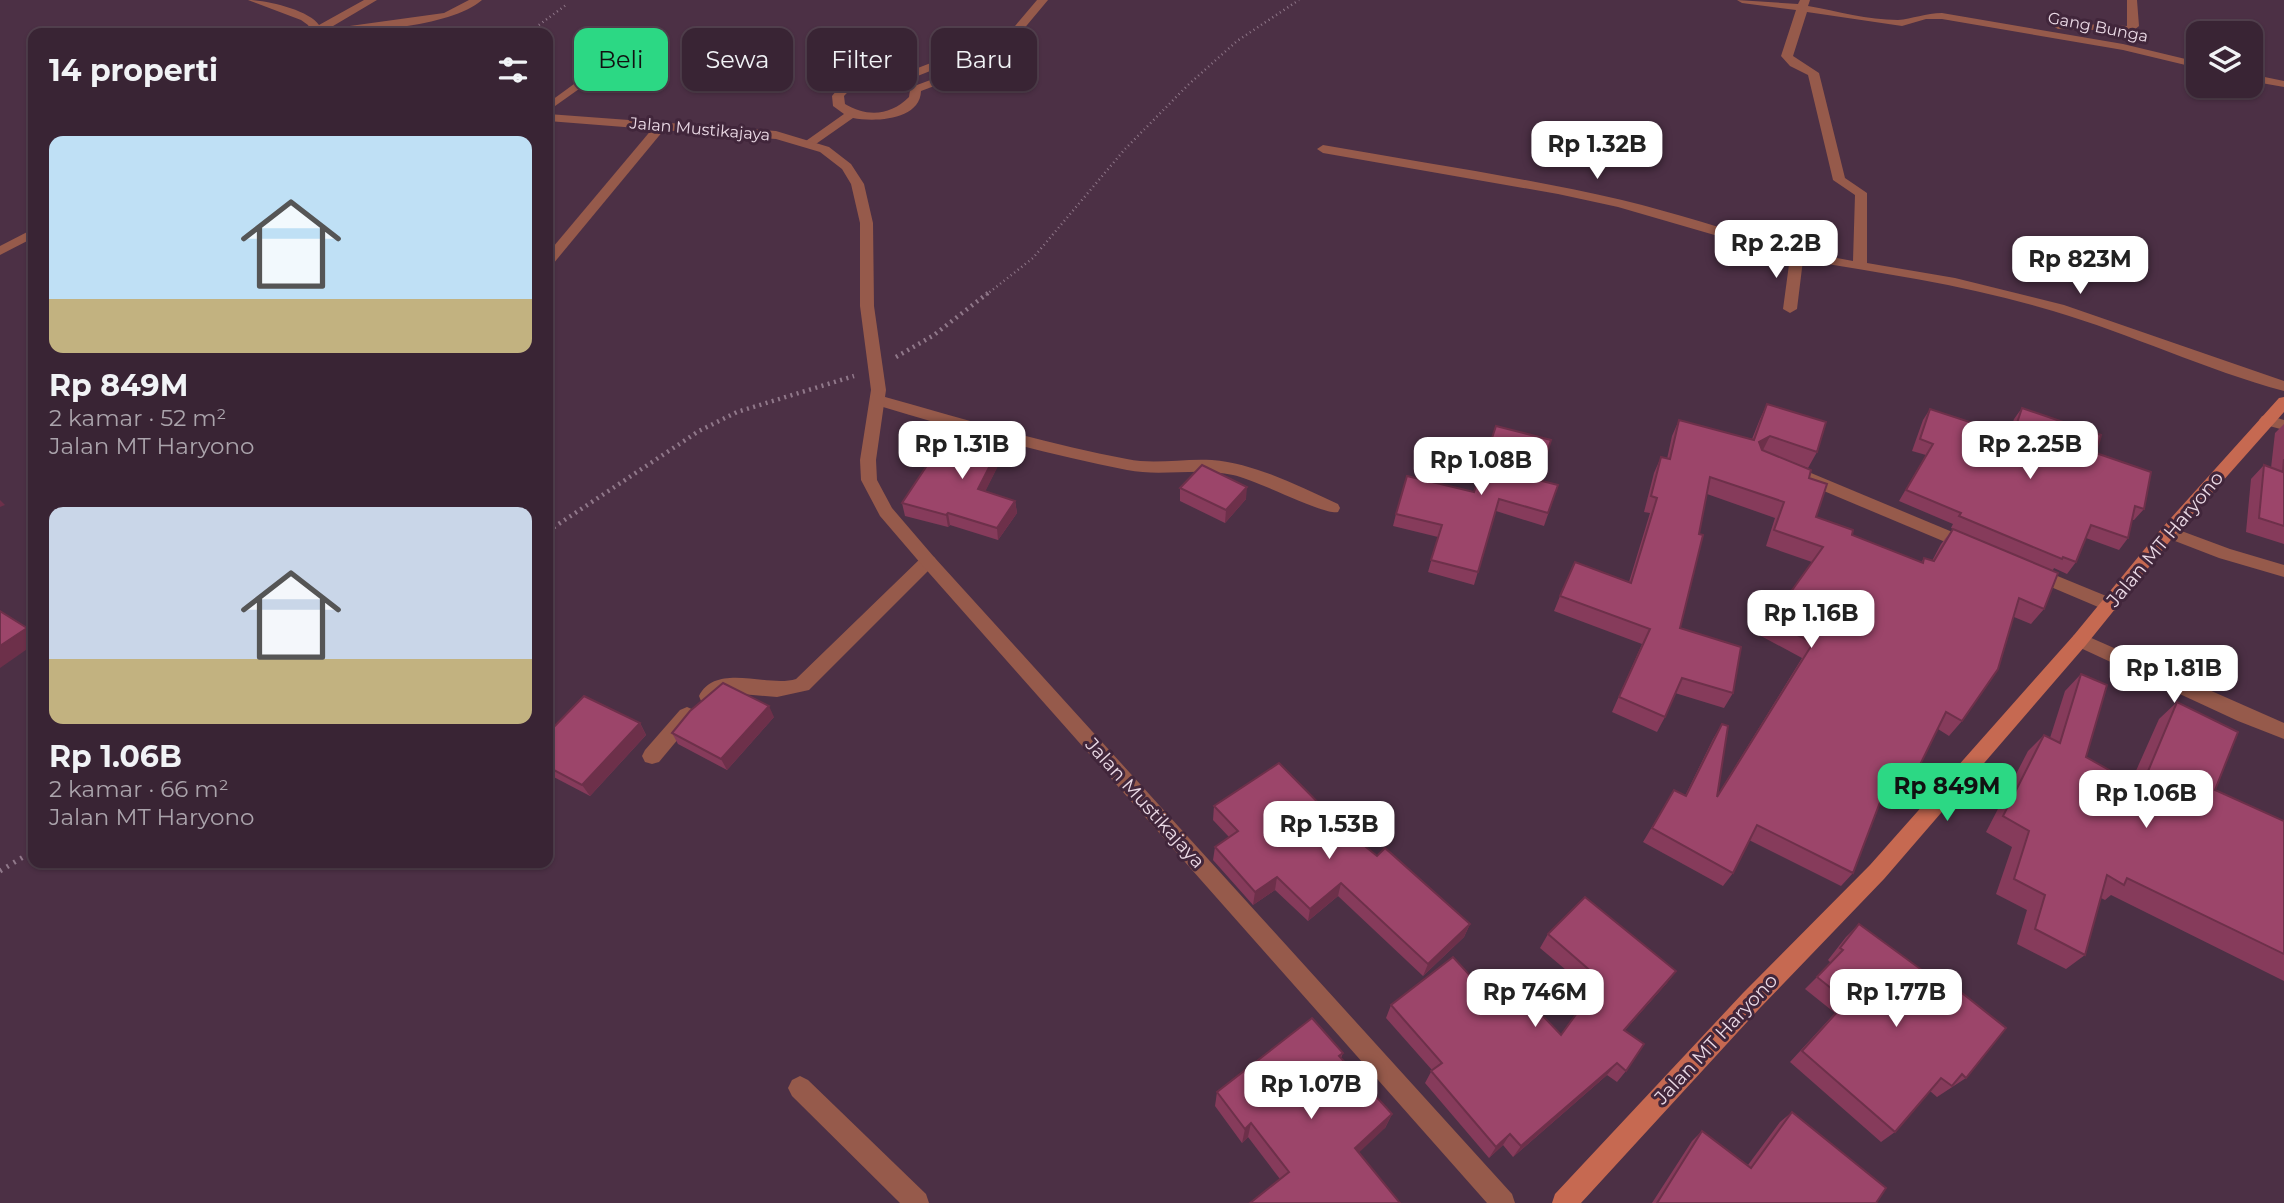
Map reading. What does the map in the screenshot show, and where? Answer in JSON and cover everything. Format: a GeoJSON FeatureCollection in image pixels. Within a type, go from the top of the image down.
{"type":"FeatureCollection","features":[{"type":"Feature","properties":{"kind":"main road","name":"Jalan MT Haryono"},"geometry":{"type":"LineString","coordinates":[[1564,1203],[1751,1001],[1877,872],[2080,640],[2168,532],[2275,423],[2284,402]]}},
{"type":"Feature","properties":{"kind":"street"},"geometry":{"type":"LineString","coordinates":[[253,0],[270,2],[305,18],[316,28]]}},
{"type":"Feature","properties":{"kind":"street"},"geometry":{"type":"LineString","coordinates":[[326,28],[372,0]]}},
{"type":"Feature","properties":{"kind":"street"},"geometry":{"type":"LineString","coordinates":[[351,28],[447,16],[477,0]]}},
{"type":"Feature","properties":{"kind":"street"},"geometry":{"type":"LineString","coordinates":[[1019,28],[1043,0]]}},
{"type":"Feature","properties":{"kind":"street","name":"Gang Bunga"},"geometry":{"type":"LineString","coordinates":[[1742,0],[1805,4],[1885,22],[1902,23],[1924,16],[1942,16],[2123,47],[2186,62]]}},
{"type":"Feature","properties":{"kind":"street"},"geometry":{"type":"LineString","coordinates":[[1963,12],[2005,23],[2129,29],[2134,26],[2132,0]]}},
{"type":"Feature","properties":{"kind":"street"},"geometry":{"type":"LineString","coordinates":[[1805,4],[1787,56],[1794,64],[1813,73],[1839,180],[1861,193],[1860,266]]}},
{"type":"Feature","properties":{"kind":"street"},"geometry":{"type":"LineString","coordinates":[[2263,80],[2284,85]]}},
{"type":"Feature","properties":{"kind":"street"},"geometry":{"type":"LineString","coordinates":[[553,104],[574,89]]}},
{"type":"Feature","properties":{"kind":"street"},"geometry":{"type":"LineString","coordinates":[[842,91],[837,102],[844,111],[874,117],[900,112],[915,101],[917,91]]}},
{"type":"Feature","properties":{"kind":"street"},"geometry":{"type":"LineString","coordinates":[[809,143],[851,114]]}},
{"type":"Feature","properties":{"kind":"street","name":"Jalan Mustikajaya"},"geometry":{"type":"LineString","coordinates":[[553,117],[765,134],[809,143],[831,153],[847,167],[862,190],[866,232],[866,304],[878,400],[868,451],[870,480],[879,500],[928,561],[1503,1203]]}},
{"type":"Feature","properties":{"kind":"street"},"geometry":{"type":"LineString","coordinates":[[553,255],[662,125]]}},
{"type":"Feature","properties":{"kind":"street"},"geometry":{"type":"LineString","coordinates":[[1323,149],[1621,204],[1797,256],[1955,282],[2059,308],[2284,386]]}},
{"type":"Feature","properties":{"kind":"street"},"geometry":{"type":"LineString","coordinates":[[0,251],[28,236]]}},
{"type":"Feature","properties":{"kind":"street"},"geometry":{"type":"LineString","coordinates":[[1790,309],[1797,256]]}},
{"type":"Feature","properties":{"kind":"street"},"geometry":{"type":"LineString","coordinates":[[878,400],[955,423],[1128,465],[1152,469],[1218,466],[1256,475],[1332,508]]}},
{"type":"Feature","properties":{"kind":"street"},"geometry":{"type":"LineString","coordinates":[[1773,464],[1984,551]]}},
{"type":"Feature","properties":{"kind":"street"},"geometry":{"type":"LineString","coordinates":[[2168,532],[2225,554],[2284,571]]}},
{"type":"Feature","properties":{"kind":"street"},"geometry":{"type":"LineString","coordinates":[[652,755],[687,716],[723,685],[741,684],[789,691],[803,685],[928,561]]}},
{"type":"Feature","properties":{"kind":"street"},"geometry":{"type":"LineString","coordinates":[[2021,567],[2109,605]]}},
{"type":"Feature","properties":{"kind":"street"},"geometry":{"type":"LineString","coordinates":[[2080,640],[2245,716],[2284,731]]}},
{"type":"Feature","properties":{"kind":"street"},"geometry":{"type":"LineString","coordinates":[[800,1088],[917,1203]]}},
{"type":"Feature","properties":{"kind":"path"},"geometry":{"type":"LineString","coordinates":[[553,528],[699,431],[737,412],[874,370],[934,335],[1033,258],[1125,149],[1188,85],[1237,41],[1299,0]]}},
{"type":"Feature","properties":{"kind":"path"},"geometry":{"type":"LineString","coordinates":[[535,28],[566,5]]}},
{"type":"Feature","properties":{"kind":"path"},"geometry":{"type":"LineString","coordinates":[[0,871],[28,854]]}},
{"type":"Feature","properties":{"kind":"building"},"geometry":{"type":"Polygon","coordinates":[[[1767,404],[1826,422],[1817,452],[1770,436],[1759,442],[1762,450],[1811,470],[1809,478],[1827,484],[1816,517],[1853,530],[1852,535],[1923,563],[1924,558],[1934,561],[1953,529],[2058,573],[2044,609],[2019,598],[1998,669],[1962,721],[1946,712],[1912,781],[1892,771],[1853,873],[1757,825],[1733,873],[1652,828],[1674,790],[1686,796],[1722,724],[1728,726],[1717,797],[1813,643],[1770,621],[1823,547],[1774,530],[1784,502],[1710,477],[1699,534],[1703,535],[1680,628],[1741,647],[1733,693],[1682,678],[1665,717],[1619,697],[1650,629],[1560,596],[1575,562],[1631,583],[1657,498],[1651,496],[1661,457],[1670,459],[1679,420],[1754,440],[1767,404]]]}},
{"type":"Feature","properties":{"kind":"building"},"geometry":{"type":"Polygon","coordinates":[[[2022,408],[2101,435],[2096,453],[2151,472],[2144,509],[2135,506],[2128,538],[2091,525],[2076,562],[2063,557],[2062,559],[1959,516],[1961,513],[1906,490],[1933,444],[1920,439],[1930,409],[2009,435],[2010,431],[2014,432],[2022,408]]]}},
{"type":"Feature","properties":{"kind":"building"},"geometry":{"type":"Polygon","coordinates":[[[1496,426],[1551,440],[1538,480],[1558,485],[1548,513],[1499,499],[1478,572],[1431,560],[1442,525],[1396,514],[1407,476],[1474,492],[1496,426]]]}},
{"type":"Feature","properties":{"kind":"building"},"geometry":{"type":"Polygon","coordinates":[[[961,429],[1004,438],[978,489],[1015,501],[997,528],[902,503],[938,449],[949,452],[961,429]]]}},
{"type":"Feature","properties":{"kind":"building"},"geometry":{"type":"Polygon","coordinates":[[[2284,459],[2284,526],[2259,518],[2264,465],[2283,472],[2284,459]]]}},
{"type":"Feature","properties":{"kind":"building"},"geometry":{"type":"Polygon","coordinates":[[[1202,465],[1247,487],[1226,510],[1180,488],[1202,465]]]}},
{"type":"Feature","properties":{"kind":"building"},"geometry":{"type":"Polygon","coordinates":[[[0,611],[27,628],[0,646],[0,611]]]}},
{"type":"Feature","properties":{"kind":"building"},"geometry":{"type":"Polygon","coordinates":[[[2081,674],[2107,685],[2086,757],[2141,788],[2177,702],[2238,732],[2215,790],[2284,821],[2284,954],[2127,878],[2124,885],[2107,875],[2085,955],[2035,929],[2045,895],[2014,879],[2029,831],[2003,816],[2044,735],[2060,743],[2081,674]]]}},
{"type":"Feature","properties":{"kind":"building"},"geometry":{"type":"Polygon","coordinates":[[[723,683],[769,706],[721,759],[672,733],[690,711],[723,683]]]}},
{"type":"Feature","properties":{"kind":"building"},"geometry":{"type":"Polygon","coordinates":[[[584,696],[640,723],[582,785],[553,770],[553,728],[584,696]]]}},
{"type":"Feature","properties":{"kind":"building"},"geometry":{"type":"Polygon","coordinates":[[[1279,763],[1345,830],[1377,856],[1385,848],[1470,924],[1428,964],[1341,883],[1310,909],[1277,877],[1255,892],[1215,847],[1238,831],[1214,806],[1279,763]]]}},
{"type":"Feature","properties":{"kind":"building"},"geometry":{"type":"Polygon","coordinates":[[[1585,897],[1676,971],[1624,1030],[1644,1044],[1626,1071],[1617,1063],[1521,1146],[1510,1134],[1496,1147],[1431,1071],[1442,1063],[1391,1005],[1453,957],[1484,991],[1505,976],[1561,1035],[1601,980],[1548,934],[1585,897]]]}},
{"type":"Feature","properties":{"kind":"building"},"geometry":{"type":"Polygon","coordinates":[[[1859,924],[1934,979],[1938,974],[2006,1028],[1966,1078],[1962,1074],[1952,1086],[1941,1078],[1895,1132],[1802,1051],[1847,1001],[1817,977],[1843,950],[1840,948],[1859,924]]]}},
{"type":"Feature","properties":{"kind":"building"},"geometry":{"type":"Polygon","coordinates":[[[1312,1018],[1343,1053],[1339,1056],[1392,1114],[1355,1148],[1400,1203],[1250,1203],[1289,1172],[1251,1123],[1245,1129],[1217,1092],[1312,1018]]]}},
{"type":"Feature","properties":{"kind":"building"},"geometry":{"type":"Polygon","coordinates":[[[1792,1112],[1886,1188],[1876,1203],[1657,1203],[1702,1131],[1751,1168],[1792,1112]]]}}]}
